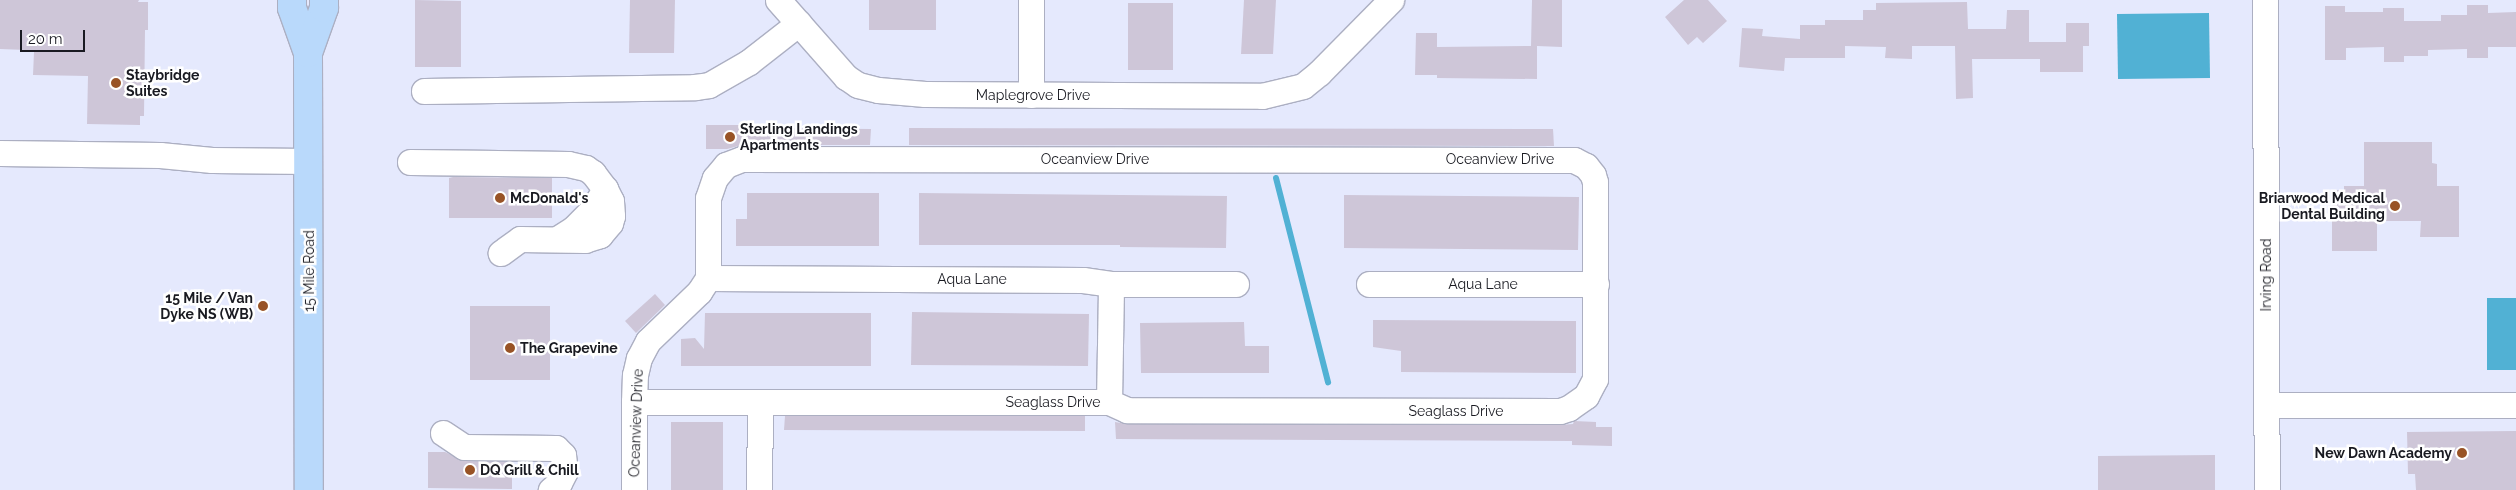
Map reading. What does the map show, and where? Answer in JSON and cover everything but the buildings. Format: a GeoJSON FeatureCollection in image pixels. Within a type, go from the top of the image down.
{"type":"FeatureCollection","features":[{"type":"Feature","properties":{"kind":"main road","name":"15 Mile Road"},"geometry":{"type":"LineString","coordinates":[[292,0],[292,8],[308,53],[309,490]]}},
{"type":"Feature","properties":{"kind":"main road","name":"15 Mile Road"},"geometry":{"type":"LineString","coordinates":[[308,53],[324,8],[324,0]]}},
{"type":"Feature","properties":{"kind":"street","name":"Maplegrove Drive"},"geometry":{"type":"LineString","coordinates":[[778,0],[834,64],[858,85],[878,90],[925,94],[1262,96],[1304,86],[1391,0]]}},
{"type":"Feature","properties":{"kind":"street"},"geometry":{"type":"LineString","coordinates":[[1031,0],[1031,94]]}},
{"type":"Feature","properties":{"kind":"street","name":"Irving Road"},"geometry":{"type":"LineString","coordinates":[[2265,0],[2267,490]]}},
{"type":"Feature","properties":{"kind":"street"},"geometry":{"type":"LineString","coordinates":[[424,91],[709,85],[750,62],[799,23]]}},
{"type":"Feature","properties":{"kind":"street"},"geometry":{"type":"LineString","coordinates":[[0,153],[160,155],[212,160],[308,161]]}},
{"type":"Feature","properties":{"kind":"street","name":"Oceanview Drive"},"geometry":{"type":"LineString","coordinates":[[634,490],[635,375],[639,358],[648,341],[699,292],[708,278],[708,198],[715,178],[726,165],[742,159],[1562,160],[1580,163],[1593,175],[1596,190],[1596,379],[1586,396]]}},
{"type":"Feature","properties":{"kind":"street"},"geometry":{"type":"LineString","coordinates":[[410,162],[568,164],[586,168],[593,173],[606,189],[612,208],[610,223],[606,230],[593,238],[557,240],[520,239],[501,253]]}},
{"type":"Feature","properties":{"kind":"street","name":"Aqua Lane"},"geometry":{"type":"LineString","coordinates":[[708,278],[1083,280],[1110,284],[1236,284]]}},
{"type":"Feature","properties":{"kind":"street"},"geometry":{"type":"LineString","coordinates":[[1109,402],[1110,284]]}},
{"type":"Feature","properties":{"kind":"street","name":"Aqua Lane"},"geometry":{"type":"LineString","coordinates":[[1369,284],[1596,284]]}},
{"type":"Feature","properties":{"kind":"street","name":"Seaglass Drive"},"geometry":{"type":"LineString","coordinates":[[634,402],[1109,402],[1127,410],[1560,411],[1569,408],[1586,396]]}},
{"type":"Feature","properties":{"kind":"street"},"geometry":{"type":"LineString","coordinates":[[759,490],[760,402]]}},
{"type":"Feature","properties":{"kind":"street"},"geometry":{"type":"LineString","coordinates":[[2266,405],[2516,405]]}},
{"type":"Feature","properties":{"kind":"street"},"geometry":{"type":"LineString","coordinates":[[443,433],[464,447],[556,448],[563,455],[565,471],[559,483],[551,490]]}},
{"type":"Feature","properties":{"kind":"water"},"geometry":{"type":"Polygon","coordinates":[[[2209,13],[2210,78],[2118,79],[2117,14],[2209,13]]]}},
{"type":"Feature","properties":{"kind":"water"},"geometry":{"type":"Polygon","coordinates":[[[2487,298],[2516,298],[2516,370],[2487,370],[2487,298]]]}},
{"type":"Feature","properties":{"kind":"waterway"},"geometry":{"type":"LineString","coordinates":[[1276,178],[1328,382]]}},
{"type":"Feature","properties":{"kind":"place","name":"Staybridge Suites"},"geometry":{"type":"Point","coordinates":[116,83]}},
{"type":"Feature","properties":{"kind":"place","name":"Sterling Landings Apartments"},"geometry":{"type":"Point","coordinates":[730,137]}},
{"type":"Feature","properties":{"kind":"place","name":"McDonald's"},"geometry":{"type":"Point","coordinates":[500,198]}},
{"type":"Feature","properties":{"kind":"place","name":"Briarwood Medical Dental Building"},"geometry":{"type":"Point","coordinates":[2395,206]}},
{"type":"Feature","properties":{"kind":"place","name":"15 Mile / Van Dyke NS (WB)"},"geometry":{"type":"Point","coordinates":[263,306]}},
{"type":"Feature","properties":{"kind":"place","name":"The Grapevine"},"geometry":{"type":"Point","coordinates":[510,348]}},
{"type":"Feature","properties":{"kind":"place","name":"New Dawn Academy"},"geometry":{"type":"Point","coordinates":[2462,453]}},
{"type":"Feature","properties":{"kind":"place","name":"DQ Grill & Chill"},"geometry":{"type":"Point","coordinates":[470,470]}}]}
